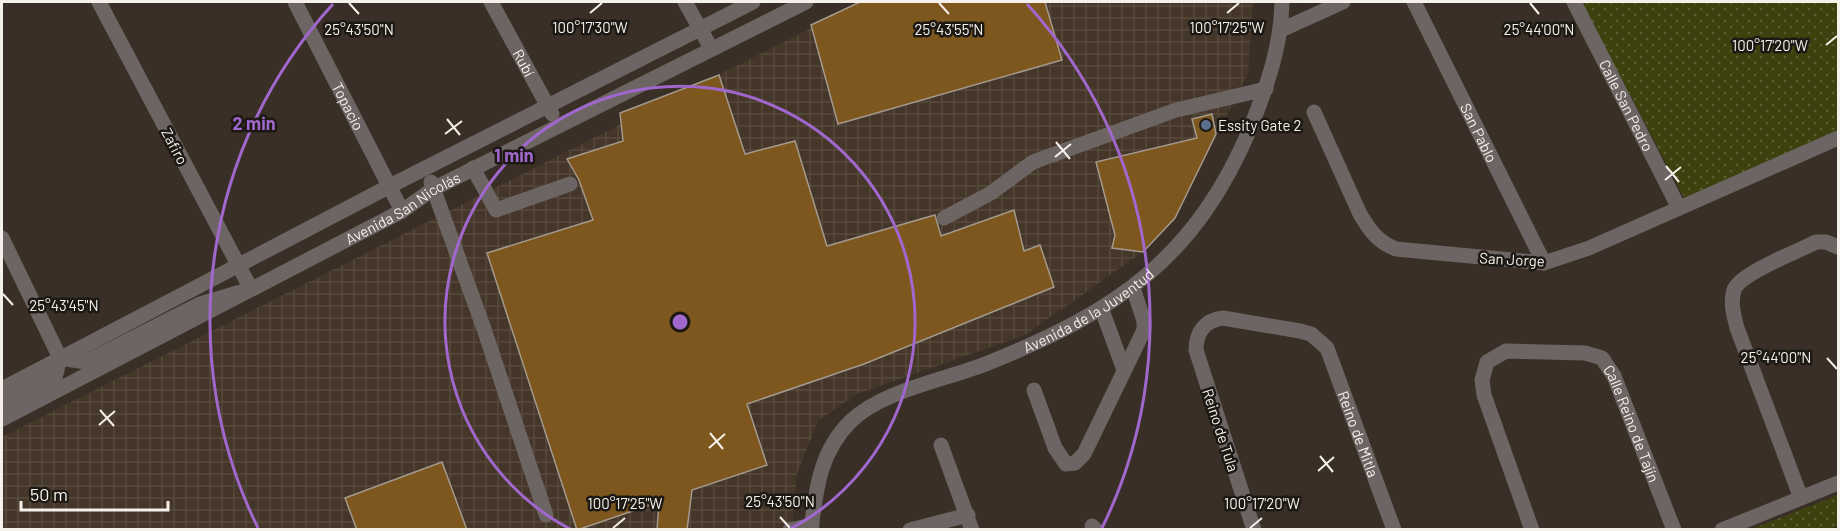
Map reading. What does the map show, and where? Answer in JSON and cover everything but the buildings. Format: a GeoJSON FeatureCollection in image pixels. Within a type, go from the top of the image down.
{"type":"FeatureCollection","features":[{"type":"Feature","properties":{"kind":"street","name":"Zafiro"},"geometry":{"type":"LineString","coordinates":[[99,2],[251,290]]}},
{"type":"Feature","properties":{"kind":"street","name":"Topacio"},"geometry":{"type":"LineString","coordinates":[[295,2],[402,211]]}},
{"type":"Feature","properties":{"kind":"street","name":"Rubí"},"geometry":{"type":"LineString","coordinates":[[492,2],[558,124]]}},
{"type":"Feature","properties":{"kind":"street"},"geometry":{"type":"LineString","coordinates":[[685,2],[711,48]]}},
{"type":"Feature","properties":{"kind":"street","name":"Avenida San Nicolás"},"geometry":{"type":"LineString","coordinates":[[2,389],[390,186],[753,2]]}},
{"type":"Feature","properties":{"kind":"street","name":"Avenida San Nicolás"},"geometry":{"type":"LineString","coordinates":[[2,419],[402,211],[433,189],[473,168],[806,2]]}},
{"type":"Feature","properties":{"kind":"street","name":"Avenida de la Juventud"},"geometry":{"type":"LineString","coordinates":[[811,527],[818,477],[827,453],[838,435],[867,409],[1066,330],[1102,310],[1133,288],[1167,259],[1214,198],[1241,151],[1266,89],[1281,30],[1282,2]]}},
{"type":"Feature","properties":{"kind":"street"},"geometry":{"type":"LineString","coordinates":[[1281,30],[1343,2]]}},
{"type":"Feature","properties":{"kind":"street","name":"San Pablo"},"geometry":{"type":"LineString","coordinates":[[1414,2],[1544,263]]}},
{"type":"Feature","properties":{"kind":"street","name":"Calle San Pedro"},"geometry":{"type":"LineString","coordinates":[[1574,2],[1679,208]]}},
{"type":"Feature","properties":{"kind":"street"},"geometry":{"type":"LineString","coordinates":[[944,218],[991,193],[1033,162],[1176,110],[1266,89]]}},
{"type":"Feature","properties":{"kind":"street","name":"San Jorge"},"geometry":{"type":"LineString","coordinates":[[1314,112],[1360,214],[1375,237],[1384,244],[1396,249],[1544,263],[1589,248],[1839,138]]}},
{"type":"Feature","properties":{"kind":"street"},"geometry":{"type":"LineString","coordinates":[[425,168],[484,329],[546,515]]}},
{"type":"Feature","properties":{"kind":"street"},"geometry":{"type":"LineString","coordinates":[[473,168],[496,210],[570,184]]}},
{"type":"Feature","properties":{"kind":"street"},"geometry":{"type":"LineString","coordinates":[[2,238],[60,358],[55,378],[2,405]]}},
{"type":"Feature","properties":{"kind":"street"},"geometry":{"type":"LineString","coordinates":[[1801,498],[1737,328],[1733,314],[1734,290],[1745,277],[1816,243],[1826,242],[1839,247]]}},
{"type":"Feature","properties":{"kind":"street"},"geometry":{"type":"LineString","coordinates":[[1034,390],[1058,455],[1070,465],[1084,454],[1144,330],[1144,321],[1133,288]]}},
{"type":"Feature","properties":{"kind":"street"},"geometry":{"type":"LineString","coordinates":[[60,358],[86,362],[200,304],[251,290]]}},
{"type":"Feature","properties":{"kind":"street"},"geometry":{"type":"LineString","coordinates":[[1102,310],[1124,370]]}},
{"type":"Feature","properties":{"kind":"street","name":"Reino de Mitla"},"geometry":{"type":"LineString","coordinates":[[1201,330],[1207,323],[1223,318],[1300,331],[1320,340],[1333,360],[1394,530]]}},
{"type":"Feature","properties":{"kind":"street","name":"Reino de Tula"},"geometry":{"type":"LineString","coordinates":[[1201,330],[1196,343],[1199,363],[1254,530]]}},
{"type":"Feature","properties":{"kind":"street","name":"Calle Reino de Tajín"},"geometry":{"type":"LineString","coordinates":[[1532,530],[1484,395],[1482,380],[1487,362],[1495,355],[1506,351],[1585,353],[1602,358],[1614,376],[1674,530]]}},
{"type":"Feature","properties":{"kind":"street"},"geometry":{"type":"LineString","coordinates":[[909,530],[970,522],[941,445]]}},
{"type":"Feature","properties":{"kind":"street"},"geometry":{"type":"LineString","coordinates":[[1722,530],[1839,483]]}},
{"type":"Feature","properties":{"kind":"street"},"geometry":{"type":"LineString","coordinates":[[790,530],[811,527]]}},
{"type":"Feature","properties":{"kind":"shaded area"},"geometry":{"type":"Polygon","coordinates":[[[863,2],[1253,2],[1248,73],[1175,218],[1143,252],[1025,335],[857,394],[818,421],[797,474],[792,529],[2,530],[2,437],[863,2]]]}},
{"type":"Feature","properties":{"kind":"green space"},"geometry":{"type":"Polygon","coordinates":[[[1581,2],[1838,2],[1838,130],[1685,199],[1581,2]]]}},
{"type":"Feature","properties":{"kind":"green space"},"geometry":{"type":"Polygon","coordinates":[[[1838,495],[1838,526],[1829,529],[1752,529],[1838,495]]]}},
{"type":"Feature","properties":{"kind":"place","name":"Essity Gate 2"},"geometry":{"type":"Point","coordinates":[1206,125]}}]}
